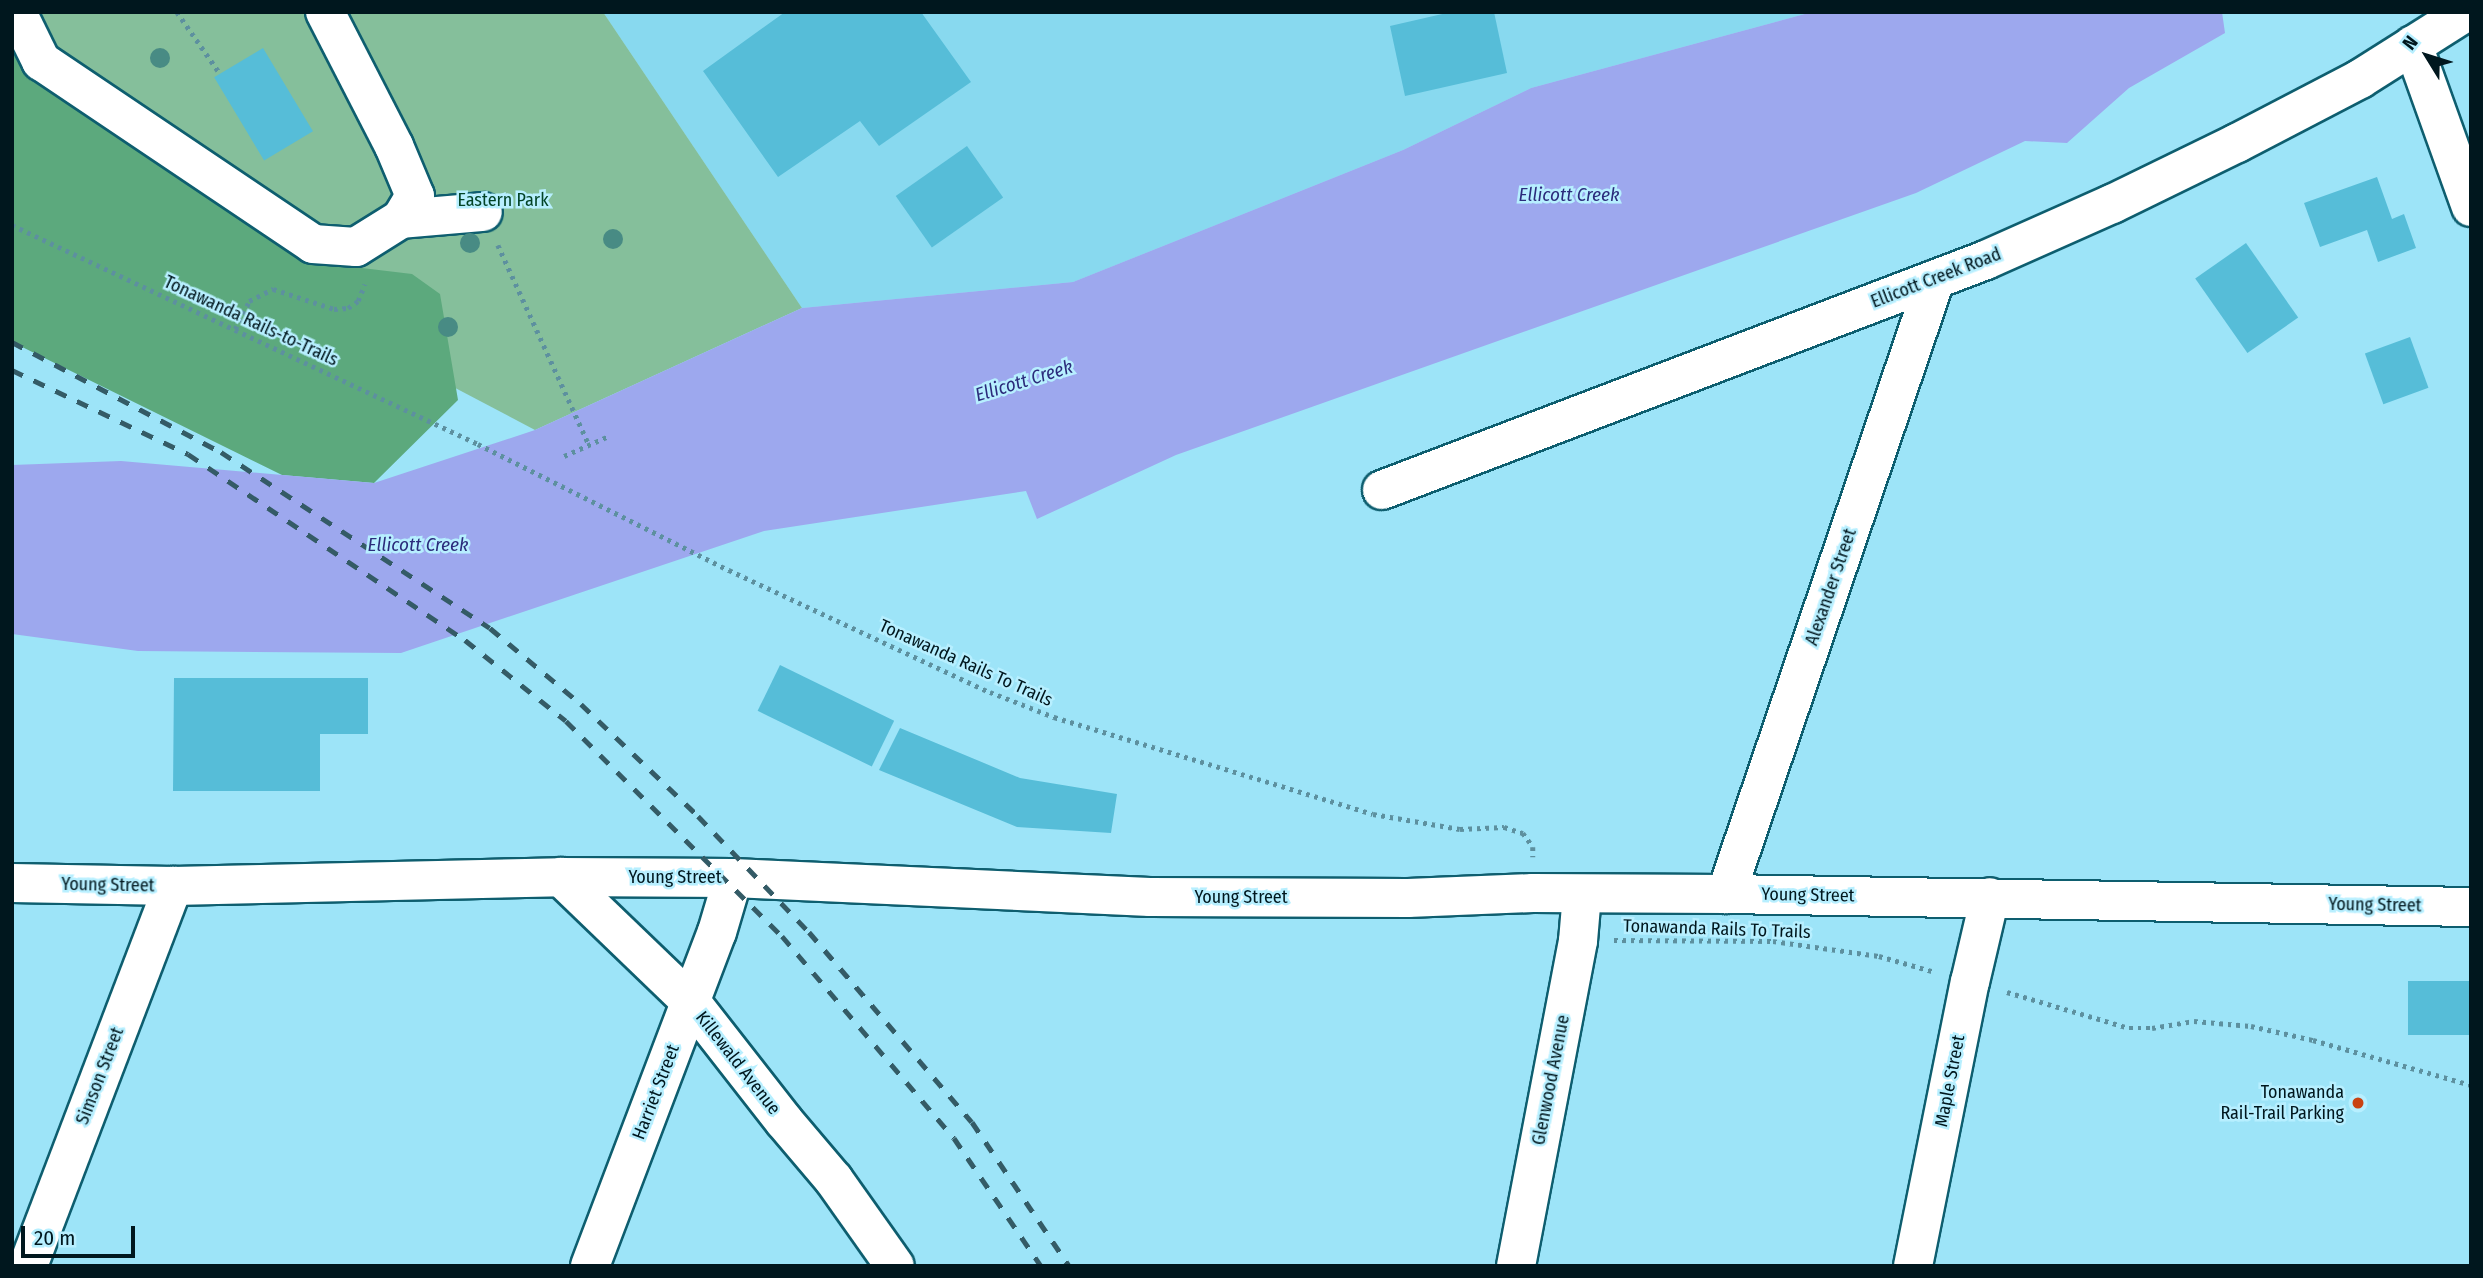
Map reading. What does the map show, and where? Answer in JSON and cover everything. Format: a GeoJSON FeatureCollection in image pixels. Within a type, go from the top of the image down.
{"type":"FeatureCollection","features":[{"type":"Feature","properties":{"kind":"street"},"geometry":{"type":"LineString","coordinates":[[17,12],[41,61],[313,244],[356,247],[401,219],[415,196],[394,146],[325,12]]}},
{"type":"Feature","properties":{"kind":"street","name":"Ellicott Creek Road"},"geometry":{"type":"LineString","coordinates":[[1381,491],[1935,280],[2112,204],[2360,79],[2466,12]]}},
{"type":"Feature","properties":{"kind":"street"},"geometry":{"type":"LineString","coordinates":[[2413,45],[2471,207]]}},
{"type":"Feature","properties":{"kind":"street"},"geometry":{"type":"LineString","coordinates":[[401,219],[483,212]]}},
{"type":"Feature","properties":{"kind":"street","name":"Alexander Street"},"geometry":{"type":"LineString","coordinates":[[1726,894],[1935,280]]}},
{"type":"Feature","properties":{"kind":"street","name":"Young Street"},"geometry":{"type":"LineString","coordinates":[[12,884],[173,886],[561,877],[733,878],[1150,897],[1408,898],[1533,893],[1726,894],[2471,907]]}},
{"type":"Feature","properties":{"kind":"street","name":"Killewald Avenue"},"geometry":{"type":"LineString","coordinates":[[561,877],[691,1002],[783,1121],[834,1180],[895,1266]]}},
{"type":"Feature","properties":{"kind":"street","name":"Harriet Street"},"geometry":{"type":"LineString","coordinates":[[590,1266],[691,1002],[733,878]]}},
{"type":"Feature","properties":{"kind":"street","name":"Simson Street"},"geometry":{"type":"LineString","coordinates":[[27,1266],[173,886]]}},
{"type":"Feature","properties":{"kind":"street","name":"Glenwood Avenue"},"geometry":{"type":"LineString","coordinates":[[1516,1266],[1578,941],[1582,894]]}},
{"type":"Feature","properties":{"kind":"street","name":"Maple Street"},"geometry":{"type":"LineString","coordinates":[[1913,1266],[1970,982],[1990,897]]}},
{"type":"Feature","properties":{"kind":"path"},"geometry":{"type":"LineString","coordinates":[[177,12],[219,72]]}},
{"type":"Feature","properties":{"kind":"path"},"geometry":{"type":"LineString","coordinates":[[483,212],[589,445]]}},
{"type":"Feature","properties":{"kind":"path","name":"Tonawanda Rails-to-Trails"},"geometry":{"type":"LineString","coordinates":[[12,225],[478,444]]}},
{"type":"Feature","properties":{"kind":"path"},"geometry":{"type":"LineString","coordinates":[[235,329],[250,301],[273,289],[334,309],[348,307],[358,301],[371,264],[356,247]]}},
{"type":"Feature","properties":{"kind":"path"},"geometry":{"type":"LineString","coordinates":[[564,456],[609,436]]}},
{"type":"Feature","properties":{"kind":"path","name":"Tonawanda Rails To Trails"},"geometry":{"type":"LineString","coordinates":[[478,444],[729,570],[916,659],[1054,717],[1374,814],[1460,829],[1504,827],[1523,833],[1533,847],[1533,861]]}},
{"type":"Feature","properties":{"kind":"path","name":"Tonawanda Rails To Trails"},"geometry":{"type":"LineString","coordinates":[[1608,940],[1645,938],[1784,942],[1879,956],[1948,975]]}},
{"type":"Feature","properties":{"kind":"path"},"geometry":{"type":"LineString","coordinates":[[1997,989],[2129,1028],[2152,1028],[2194,1021],[2272,1031],[2471,1084]]}},
{"type":"Feature","properties":{"kind":"shaded area"},"geometry":{"type":"Polygon","coordinates":[[[603,12],[1812,12],[1531,88],[1403,150],[1073,282],[802,308],[603,12]]]}},
{"type":"Feature","properties":{"kind":"green space","name":"Eastern Park"},"geometry":{"type":"Polygon","coordinates":[[[12,12],[603,12],[802,308],[535,430],[12,155],[12,12]]]}},
{"type":"Feature","properties":{"kind":"green space"},"geometry":{"type":"Polygon","coordinates":[[[12,34],[320,263],[412,274],[440,294],[458,400],[374,483],[282,475],[12,342],[12,34]]]}},
{"type":"Feature","properties":{"kind":"water","name":"Ellicott Creek"},"geometry":{"type":"Polygon","coordinates":[[[1812,12],[2222,12],[2225,33],[2129,88],[2067,143],[2025,141],[1916,193],[1176,455],[1037,519],[1026,491],[764,531],[401,653],[138,651],[12,634],[12,465],[121,461],[374,483],[535,430],[802,308],[1073,282],[1403,150],[1531,88],[1812,12]]]}},
{"type":"Feature","properties":{"kind":"building"},"geometry":{"type":"Polygon","coordinates":[[[785,12],[921,12],[971,82],[879,146],[860,121],[778,177],[703,71],[785,12]]]}},
{"type":"Feature","properties":{"kind":"building"},"geometry":{"type":"Polygon","coordinates":[[[1451,12],[1494,12],[1507,73],[1405,96],[1390,26],[1451,12]]]}},
{"type":"Feature","properties":{"kind":"building"},"geometry":{"type":"Polygon","coordinates":[[[263,48],[313,131],[264,161],[214,77],[263,48]]]}},
{"type":"Feature","properties":{"kind":"building"},"geometry":{"type":"Polygon","coordinates":[[[967,146],[1003,198],[932,248],[896,196],[967,146]]]}},
{"type":"Feature","properties":{"kind":"building"},"geometry":{"type":"Polygon","coordinates":[[[2377,177],[2392,219],[2404,214],[2416,248],[2378,262],[2367,230],[2320,247],[2304,203],[2377,177]]]}},
{"type":"Feature","properties":{"kind":"building"},"geometry":{"type":"Polygon","coordinates":[[[2246,243],[2298,318],[2247,353],[2195,279],[2246,243]]]}},
{"type":"Feature","properties":{"kind":"building"},"geometry":{"type":"Polygon","coordinates":[[[2410,337],[2428,388],[2383,404],[2365,353],[2410,337]]]}},
{"type":"Feature","properties":{"kind":"building"},"geometry":{"type":"Polygon","coordinates":[[[780,665],[894,721],[872,767],[758,711],[780,665]]]}},
{"type":"Feature","properties":{"kind":"building"},"geometry":{"type":"Polygon","coordinates":[[[174,678],[368,678],[368,734],[320,734],[320,791],[173,791],[174,678]]]}},
{"type":"Feature","properties":{"kind":"building"},"geometry":{"type":"Polygon","coordinates":[[[900,728],[1020,778],[1117,794],[1111,833],[1017,827],[879,770],[900,728]]]}},
{"type":"Feature","properties":{"kind":"building"},"geometry":{"type":"Polygon","coordinates":[[[2408,981],[2471,981],[2471,1035],[2408,1035],[2408,981]]]}},
{"type":"Feature","properties":{"kind":"railway"},"geometry":{"type":"LineString","coordinates":[[12,342],[221,452],[490,628],[581,704],[698,816],[809,932],[972,1122],[1069,1266]]}},
{"type":"Feature","properties":{"kind":"railway"},"geometry":{"type":"LineString","coordinates":[[12,370],[188,454],[465,640],[566,721],[782,936],[954,1138],[1041,1266]]}},
{"type":"Feature","properties":{"kind":"place","name":"Tonawanda Rail-Trail Parking"},"geometry":{"type":"Point","coordinates":[2358,1103]}}]}
